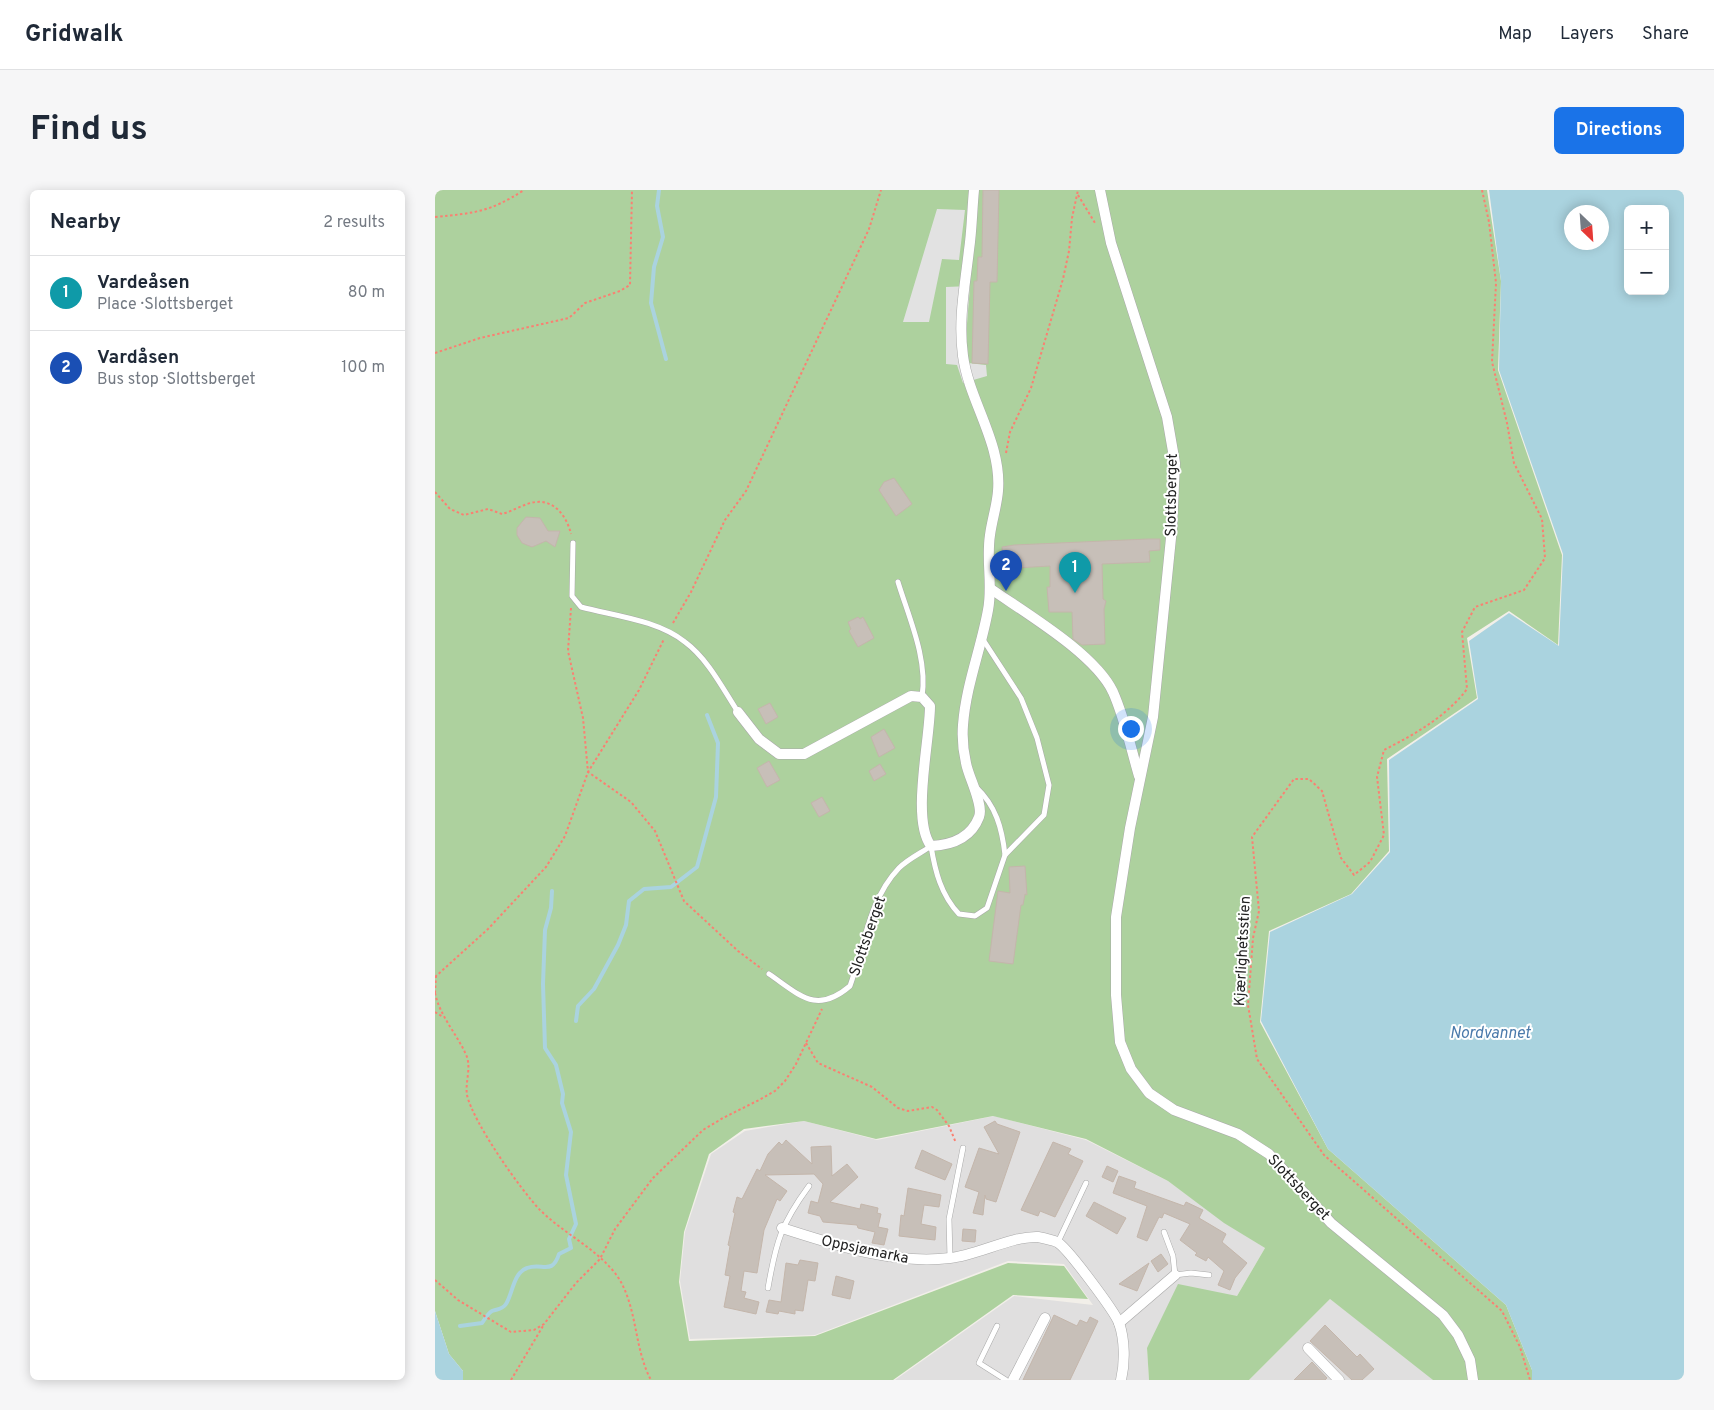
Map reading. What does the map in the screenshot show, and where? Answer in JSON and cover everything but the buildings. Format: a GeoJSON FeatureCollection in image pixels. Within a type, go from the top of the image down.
{"type":"FeatureCollection","features":[{"type":"Feature","properties":{"kind":"street","name":"Slottsberget"},"geometry":{"type":"LineString","coordinates":[[931,846],[948,845],[964,837],[973,828],[981,815],[963,744],[963,724],[966,694],[991,589],[990,536],[999,490],[994,451],[963,359],[960,326],[974,190]]}},
{"type":"Feature","properties":{"kind":"street","name":"Slottsberget"},"geometry":{"type":"LineString","coordinates":[[1100,190],[1111,243],[1167,417],[1175,463],[1172,528],[1153,717],[1140,777],[1116,917],[1116,995],[1120,1042],[1131,1069],[1149,1093],[1174,1110],[1238,1134],[1269,1154],[1331,1223],[1443,1315],[1458,1335],[1466,1352],[1473,1380]]}},
{"type":"Feature","properties":{"kind":"street","name":"Slottsberget"},"geometry":{"type":"LineString","coordinates":[[991,589],[1061,639],[1097,668],[1112,692],[1140,777]]}},
{"type":"Feature","properties":{"kind":"street"},"geometry":{"type":"LineString","coordinates":[[738,712],[759,739],[779,754],[803,754],[911,696],[922,697],[930,706],[930,720],[921,817],[926,839],[931,846]]}},
{"type":"Feature","properties":{"kind":"street","name":"Oppsjømarka"},"geometry":{"type":"LineString","coordinates":[[782,1228],[895,1258],[919,1260],[950,1258],[977,1253],[1022,1239],[1039,1237],[1057,1242]]}},
{"type":"Feature","properties":{"kind":"street"},"geometry":{"type":"LineString","coordinates":[[1057,1242],[1072,1257],[1119,1323],[1124,1353],[1121,1380]]}},
{"type":"Feature","properties":{"kind":"street"},"geometry":{"type":"LineString","coordinates":[[1119,1323],[1175,1275]]}},
{"type":"Feature","properties":{"kind":"street"},"geometry":{"type":"LineString","coordinates":[[1013,1380],[1045,1318]]}},
{"type":"Feature","properties":{"kind":"street"},"geometry":{"type":"LineString","coordinates":[[1308,1348],[1337,1379]]}},
{"type":"Feature","properties":{"kind":"lane"},"geometry":{"type":"LineString","coordinates":[[573,543],[572,596],[581,607],[668,630],[687,642],[709,668],[738,712]]}},
{"type":"Feature","properties":{"kind":"lane"},"geometry":{"type":"LineString","coordinates":[[898,582],[923,664],[925,682],[922,697]]}},
{"type":"Feature","properties":{"kind":"lane"},"geometry":{"type":"LineString","coordinates":[[931,846],[934,869],[947,902],[959,914],[975,916],[987,908],[1005,855],[1044,815],[1049,785],[1037,738],[1021,698],[981,637]]}},
{"type":"Feature","properties":{"kind":"lane"},"geometry":{"type":"LineString","coordinates":[[973,784],[989,799],[997,814],[1005,855]]}},
{"type":"Feature","properties":{"kind":"lane","name":"Slottsberget"},"geometry":{"type":"LineString","coordinates":[[827,1001],[850,986],[877,898],[887,881],[901,866],[931,846]]}},
{"type":"Feature","properties":{"kind":"lane"},"geometry":{"type":"LineString","coordinates":[[769,974],[805,999],[815,1002],[827,1001]]}},
{"type":"Feature","properties":{"kind":"lane"},"geometry":{"type":"LineString","coordinates":[[950,1258],[949,1219],[963,1148]]}},
{"type":"Feature","properties":{"kind":"lane"},"geometry":{"type":"LineString","coordinates":[[1057,1242],[1086,1183]]}},
{"type":"Feature","properties":{"kind":"lane"},"geometry":{"type":"LineString","coordinates":[[768,1288],[775,1246],[782,1228],[791,1211],[809,1186]]}},
{"type":"Feature","properties":{"kind":"lane"},"geometry":{"type":"LineString","coordinates":[[1164,1232],[1173,1256],[1175,1275],[1191,1272],[1209,1275]]}},
{"type":"Feature","properties":{"kind":"lane"},"geometry":{"type":"LineString","coordinates":[[997,1326],[979,1363],[1006,1380]]}},
{"type":"Feature","properties":{"kind":"path"},"geometry":{"type":"LineString","coordinates":[[435,217],[482,212],[504,203],[525,190]]}},
{"type":"Feature","properties":{"kind":"path"},"geometry":{"type":"LineString","coordinates":[[435,353],[480,338],[569,318],[585,303],[620,291],[630,285],[632,190]]}},
{"type":"Feature","properties":{"kind":"path"},"geometry":{"type":"LineString","coordinates":[[651,1380],[644,1368],[623,1287],[614,1272],[579,1238],[541,1211],[529,1197],[477,1122],[467,1094],[468,1060],[460,1042],[438,1006],[435,993],[436,977],[488,930],[546,867],[565,836],[588,772],[639,690],[668,630],[691,592],[725,520],[746,491],[869,229],[881,190]]}},
{"type":"Feature","properties":{"kind":"path"},"geometry":{"type":"LineString","coordinates":[[1004,461],[1010,432],[1031,388],[1063,279],[1069,251],[1071,218],[1078,190]]}},
{"type":"Feature","properties":{"kind":"path","name":"Kjærlighetsstien"},"geometry":{"type":"LineString","coordinates":[[1482,190],[1489,222],[1496,283],[1492,362],[1507,422],[1514,463],[1542,519],[1545,558],[1524,590],[1475,607],[1462,632],[1467,689],[1454,706],[1411,736],[1384,750],[1377,776],[1384,835],[1370,862],[1353,875],[1341,858],[1322,791],[1309,779],[1294,779],[1252,837],[1259,910],[1253,938],[1248,1005],[1257,1059],[1324,1155],[1502,1311],[1521,1347],[1529,1380]]}},
{"type":"Feature","properties":{"kind":"path"},"geometry":{"type":"LineString","coordinates":[[1078,195],[1085,209],[1111,243]]}},
{"type":"Feature","properties":{"kind":"path"},"geometry":{"type":"LineString","coordinates":[[435,492],[451,509],[464,515],[488,509],[503,514],[535,502],[550,503],[562,514],[570,527],[573,543]]}},
{"type":"Feature","properties":{"kind":"path"},"geometry":{"type":"LineString","coordinates":[[572,596],[568,651],[583,718],[588,772],[631,802],[655,831],[684,901],[738,951],[769,974]]}},
{"type":"Feature","properties":{"kind":"path"},"geometry":{"type":"LineString","coordinates":[[511,1380],[544,1324],[576,1283],[600,1259],[615,1229],[653,1178],[703,1130],[775,1091],[785,1081],[827,1001]]}},
{"type":"Feature","properties":{"kind":"path"},"geometry":{"type":"LineString","coordinates":[[435,1012],[445,1018]]}},
{"type":"Feature","properties":{"kind":"path"},"geometry":{"type":"LineString","coordinates":[[806,1043],[818,1063],[872,1086],[898,1108],[908,1110],[932,1108],[937,1110],[949,1126],[961,1156]]}},
{"type":"Feature","properties":{"kind":"path"},"geometry":{"type":"LineString","coordinates":[[435,1280],[458,1300],[511,1332],[534,1330],[544,1324]]}},
{"type":"Feature","properties":{"kind":"shaded area"},"geometry":{"type":"Polygon","coordinates":[[[937,209],[965,210],[959,260],[942,259],[929,322],[903,322],[937,209]]]}},
{"type":"Feature","properties":{"kind":"shaded area"},"geometry":{"type":"Polygon","coordinates":[[[970,286],[966,336],[968,363],[986,365],[987,376],[963,383],[957,365],[946,364],[946,287],[970,286]]]}},
{"type":"Feature","properties":{"kind":"shaded area"},"geometry":{"type":"Polygon","coordinates":[[[994,1116],[1086,1140],[1168,1181],[1224,1222],[1265,1248],[1237,1296],[1147,1348],[1149,1380],[895,1380],[1014,1296],[1093,1305],[1064,1264],[1008,1261],[815,1335],[690,1339],[680,1281],[685,1232],[711,1154],[745,1131],[804,1121],[877,1140],[994,1116]]]}},
{"type":"Feature","properties":{"kind":"shaded area"},"geometry":{"type":"Polygon","coordinates":[[[1330,1299],[1428,1374],[1433,1380],[1249,1380],[1330,1299]]]}},
{"type":"Feature","properties":{"kind":"green space"},"geometry":{"type":"Polygon","coordinates":[[[435,190],[1487,190],[1501,281],[1498,370],[1562,555],[1558,645],[1509,611],[1467,638],[1477,698],[1387,759],[1389,851],[1351,894],[1269,931],[1260,1022],[1328,1149],[1506,1305],[1532,1370],[1532,1380],[1433,1380],[1330,1299],[1249,1380],[1149,1380],[1147,1348],[1178,1284],[1237,1296],[1265,1248],[1224,1223],[1168,1181],[1086,1139],[993,1116],[876,1139],[804,1121],[744,1129],[709,1154],[684,1232],[679,1282],[689,1341],[815,1336],[1008,1263],[1064,1266],[1088,1299],[1013,1295],[893,1380],[463,1380],[463,1371],[449,1354],[435,1311],[435,190]]]}},
{"type":"Feature","properties":{"kind":"water","name":"Nordvannet"},"geometry":{"type":"Polygon","coordinates":[[[1489,190],[1684,190],[1684,1380],[1532,1380],[1532,1370],[1506,1305],[1328,1149],[1261,1021],[1270,932],[1352,894],[1390,852],[1389,760],[1478,699],[1469,641],[1509,613],[1559,646],[1563,554],[1499,370],[1501,281],[1489,190]]]}},
{"type":"Feature","properties":{"kind":"water"},"geometry":{"type":"Polygon","coordinates":[[[435,1311],[449,1354],[463,1371],[463,1380],[435,1380],[435,1311]]]}},
{"type":"Feature","properties":{"kind":"waterway"},"geometry":{"type":"LineString","coordinates":[[659,190],[657,206],[663,237],[654,267],[651,303],[666,359]]}},
{"type":"Feature","properties":{"kind":"waterway"},"geometry":{"type":"LineString","coordinates":[[576,1021],[578,1006],[594,989],[618,945],[626,925],[629,901],[644,889],[671,887],[697,867],[716,797],[718,743],[707,715]]}},
{"type":"Feature","properties":{"kind":"waterway"},"geometry":{"type":"LineString","coordinates":[[460,1326],[482,1323],[492,1311],[506,1304],[516,1279],[522,1271],[532,1267],[550,1267],[556,1261],[559,1254],[571,1248],[569,1239],[576,1224],[566,1175],[571,1132],[562,1103],[563,1094],[556,1065],[545,1048],[543,984],[545,930],[551,908],[552,891]]}},
{"type":"Feature","properties":{"kind":"place","name":"Vardåsen"},"geometry":{"type":"Point","coordinates":[1006,591]}},
{"type":"Feature","properties":{"kind":"place","name":"Vardeåsen"},"geometry":{"type":"Point","coordinates":[1075,593]}}]}
